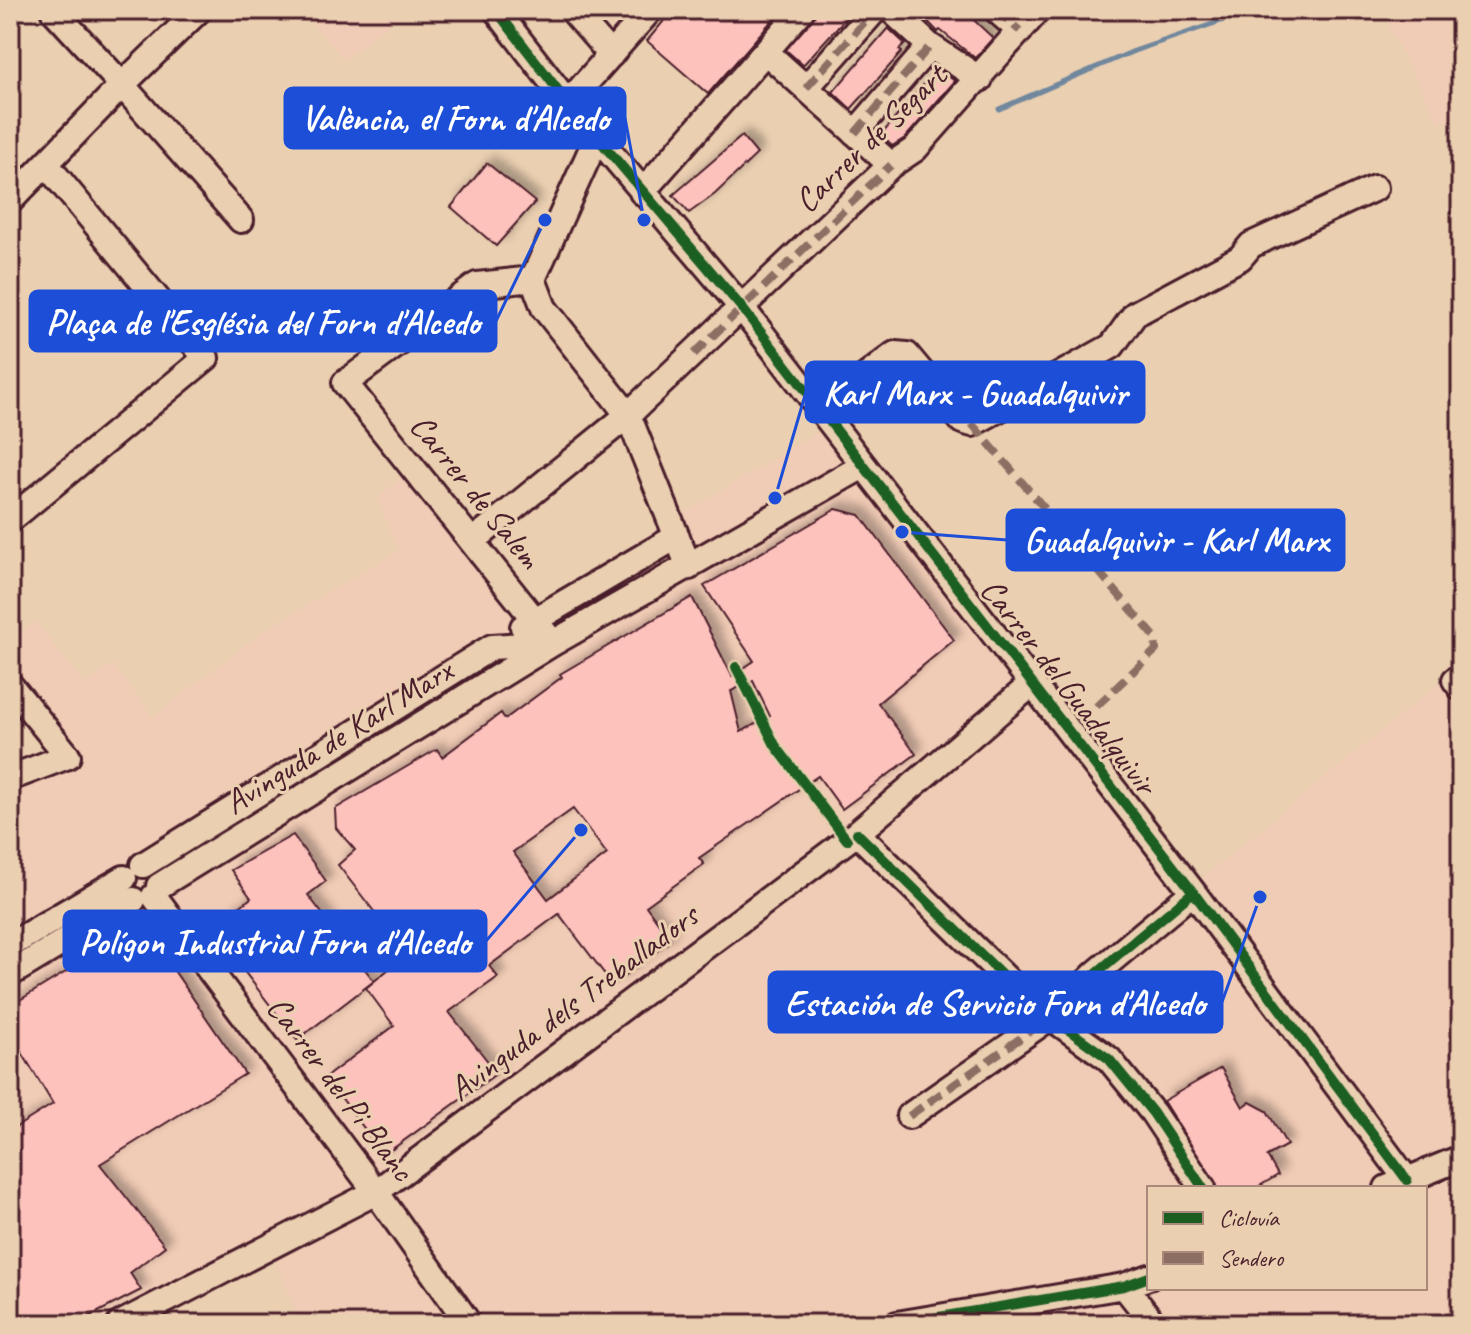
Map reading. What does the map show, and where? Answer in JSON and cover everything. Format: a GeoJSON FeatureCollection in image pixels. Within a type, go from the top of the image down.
{"type":"FeatureCollection","features":[{"type":"Feature","properties":{"kind":"street"},"geometry":{"type":"LineString","coordinates":[[53,10],[241,220]]}},
{"type":"Feature","properties":{"kind":"street"},"geometry":{"type":"LineString","coordinates":[[10,201],[199,10]]}},
{"type":"Feature","properties":{"kind":"street","name":"Carrer del Guadalquivir"},"geometry":{"type":"LineString","coordinates":[[496,10],[568,103],[742,308],[1033,683],[1193,892],[1397,1184]]}},
{"type":"Feature","properties":{"kind":"street"},"geometry":{"type":"LineString","coordinates":[[572,10],[611,55]]}},
{"type":"Feature","properties":{"kind":"street"},"geometry":{"type":"LineString","coordinates":[[568,103],[650,10]]}},
{"type":"Feature","properties":{"kind":"street"},"geometry":{"type":"LineString","coordinates":[[642,192],[802,10]]}},
{"type":"Feature","properties":{"kind":"street"},"geometry":{"type":"LineString","coordinates":[[806,88],[875,10]]}},
{"type":"Feature","properties":{"kind":"street"},"geometry":{"type":"LineString","coordinates":[[891,10],[930,46],[980,79]]}},
{"type":"Feature","properties":{"kind":"street"},"geometry":{"type":"LineString","coordinates":[[996,10],[1020,31]]}},
{"type":"Feature","properties":{"kind":"street","name":"Carrer de Segart"},"geometry":{"type":"LineString","coordinates":[[474,540],[628,415],[891,165],[915,149],[1038,10]]}},
{"type":"Feature","properties":{"kind":"street"},"geometry":{"type":"LineString","coordinates":[[855,133],[930,46]]}},
{"type":"Feature","properties":{"kind":"street"},"geometry":{"type":"LineString","coordinates":[[767,53],[891,165]]}},
{"type":"Feature","properties":{"kind":"street"},"geometry":{"type":"LineString","coordinates":[[597,137],[533,279],[549,314],[628,415],[689,567]]}},
{"type":"Feature","properties":{"kind":"street"},"geometry":{"type":"LineString","coordinates":[[10,520],[206,358],[46,164]]}},
{"type":"Feature","properties":{"kind":"street"},"geometry":{"type":"LineString","coordinates":[[821,411],[895,354],[907,355],[962,421],[972,424],[1112,346],[1135,314],[1240,258],[1251,245],[1375,188]]}},
{"type":"Feature","properties":{"kind":"street","name":"Carrer de Salem"},"geometry":{"type":"LineString","coordinates":[[533,279],[477,285],[345,383],[474,540],[553,643]]}},
{"type":"Feature","properties":{"kind":"street","name":"Avinguda de Karl Marx"},"geometry":{"type":"LineString","coordinates":[[10,945],[143,885],[553,643],[863,466]]}},
{"type":"Feature","properties":{"kind":"street","name":"Avinguda de Karl Marx"},"geometry":{"type":"LineString","coordinates":[[10,974],[492,647],[676,537]]}},
{"type":"Feature","properties":{"kind":"street","name":"Avinguda de Karl Marx"},"geometry":{"type":"LineString","coordinates":[[492,647],[553,643]]}},
{"type":"Feature","properties":{"kind":"street","name":"Avinguda dels Treballadors"},"geometry":{"type":"LineString","coordinates":[[120,1324],[376,1192],[857,833],[1033,683]]}},
{"type":"Feature","properties":{"kind":"street"},"geometry":{"type":"LineString","coordinates":[[10,685],[68,756],[10,778]]}},
{"type":"Feature","properties":{"kind":"street"},"geometry":{"type":"LineString","coordinates":[[857,833],[1031,1003],[1109,1059],[1153,1113],[1202,1186]]}},
{"type":"Feature","properties":{"kind":"street","name":"Carrer del Pi Blanc"},"geometry":{"type":"LineString","coordinates":[[143,885],[376,1192],[469,1324]]}},
{"type":"Feature","properties":{"kind":"street"},"geometry":{"type":"LineString","coordinates":[[909,1116],[1052,1016],[1095,974],[1193,892]]}},
{"type":"Feature","properties":{"kind":"street"},"geometry":{"type":"LineString","coordinates":[[1397,1184],[1461,1158]]}},
{"type":"Feature","properties":{"kind":"street"},"geometry":{"type":"LineString","coordinates":[[897,1324],[1124,1286],[1147,1278]]}},
{"type":"Feature","properties":{"kind":"street"},"geometry":{"type":"LineString","coordinates":[[1124,1286],[1154,1324]]}},
{"type":"Feature","properties":{"kind":"shaded area"},"geometry":{"type":"Polygon","coordinates":[[[301,10],[406,10],[344,60],[301,10]]]}},
{"type":"Feature","properties":{"kind":"shaded area"},"geometry":{"type":"Polygon","coordinates":[[[1389,10],[1461,10],[1461,116],[1439,123],[1389,28],[1389,10]]]}},
{"type":"Feature","properties":{"kind":"shaded area"},"geometry":{"type":"Polygon","coordinates":[[[833,423],[1195,884],[1461,666],[1461,1324],[301,1324],[275,1258],[147,1324],[10,1324],[10,776],[65,757],[10,686],[10,642],[35,621],[85,684],[113,664],[153,717],[265,630],[399,550],[377,499],[421,460],[532,605],[833,423]]]}},
{"type":"Feature","properties":{"kind":"building"},"geometry":{"type":"Polygon","coordinates":[[[673,10],[781,10],[708,94],[647,41],[673,10]]]}},
{"type":"Feature","properties":{"kind":"building"},"geometry":{"type":"Polygon","coordinates":[[[818,10],[853,10],[803,65],[786,50],[818,10]]]}},
{"type":"Feature","properties":{"kind":"building"},"geometry":{"type":"Polygon","coordinates":[[[917,10],[963,10],[993,38],[975,58],[940,30],[938,32],[917,10]]]}},
{"type":"Feature","properties":{"kind":"building"},"geometry":{"type":"Polygon","coordinates":[[[888,28],[905,44],[899,50],[902,52],[851,109],[833,92],[888,28]]]}},
{"type":"Feature","properties":{"kind":"building"},"geometry":{"type":"Polygon","coordinates":[[[937,69],[955,81],[905,138],[892,146],[881,135],[937,69]]]}},
{"type":"Feature","properties":{"kind":"building"},"geometry":{"type":"Polygon","coordinates":[[[742,136],[757,154],[715,194],[689,213],[673,195],[742,136]]]}},
{"type":"Feature","properties":{"kind":"building"},"geometry":{"type":"Polygon","coordinates":[[[487,163],[535,202],[496,246],[451,207],[487,163]]]}},
{"type":"Feature","properties":{"kind":"building"},"geometry":{"type":"Polygon","coordinates":[[[836,509],[860,515],[954,640],[878,703],[916,754],[842,809],[818,776],[699,858],[704,864],[646,906],[671,940],[613,985],[559,914],[489,966],[498,977],[449,1012],[497,1073],[384,1155],[326,1077],[394,1026],[366,988],[407,954],[338,865],[355,850],[336,828],[335,809],[437,749],[442,757],[501,713],[505,719],[562,677],[560,674],[692,597],[732,676],[754,661],[704,586],[836,509]],[[753,681],[731,691],[741,732],[770,716],[753,681]],[[573,809],[513,852],[548,899],[607,854],[573,809]]]}},
{"type":"Feature","properties":{"kind":"building"},"geometry":{"type":"Polygon","coordinates":[[[293,835],[326,881],[308,895],[374,981],[297,1040],[230,953],[240,946],[221,921],[251,898],[231,870],[293,835]]]}},
{"type":"Feature","properties":{"kind":"building"},"geometry":{"type":"Polygon","coordinates":[[[97,953],[110,963],[144,965],[166,959],[245,1074],[100,1164],[165,1246],[130,1273],[141,1290],[75,1324],[10,1324],[10,1240],[18,1236],[10,1224],[10,1131],[53,1104],[10,1033],[10,1006],[97,953]]]}},
{"type":"Feature","properties":{"kind":"building"},"geometry":{"type":"Polygon","coordinates":[[[1221,1068],[1243,1107],[1250,1102],[1267,1111],[1287,1145],[1267,1156],[1278,1175],[1259,1186],[1217,1186],[1163,1101],[1221,1068]]]}},
{"type":"Feature","properties":{"kind":"waterway"},"geometry":{"type":"LineString","coordinates":[[999,109],[1134,51],[1253,10]]}},
{"type":"Feature","properties":{"kind":"marked path"},"geometry":{"type":"LineString","coordinates":[[806,88],[875,10]]}},
{"type":"Feature","properties":{"kind":"marked path"},"geometry":{"type":"LineString","coordinates":[[996,10],[1020,31]]}},
{"type":"Feature","properties":{"kind":"marked path"},"geometry":{"type":"LineString","coordinates":[[855,133],[930,46]]}},
{"type":"Feature","properties":{"kind":"marked path"},"geometry":{"type":"LineString","coordinates":[[694,354],[891,165]]}},
{"type":"Feature","properties":{"kind":"marked path"},"geometry":{"type":"LineString","coordinates":[[972,424],[1155,637],[1156,650],[1070,731]]}},
{"type":"Feature","properties":{"kind":"marked path"},"geometry":{"type":"LineString","coordinates":[[909,1116],[1055,1014]]}},
{"type":"Feature","properties":{"kind":"cycle path"},"geometry":{"type":"LineString","coordinates":[[496,10],[568,103],[742,308],[1193,892],[1407,1180]]}},
{"type":"Feature","properties":{"kind":"cycle path"},"geometry":{"type":"LineString","coordinates":[[736,667],[775,745],[847,840]]}},
{"type":"Feature","properties":{"kind":"cycle path"},"geometry":{"type":"LineString","coordinates":[[857,833],[1031,1003],[1109,1059],[1153,1113],[1202,1186]]}},
{"type":"Feature","properties":{"kind":"cycle path"},"geometry":{"type":"LineString","coordinates":[[1052,1016],[1095,974],[1193,892]]}},
{"type":"Feature","properties":{"kind":"cycle path"},"geometry":{"type":"LineString","coordinates":[[897,1324],[1124,1286],[1147,1278]]}},
{"type":"Feature","properties":{"kind":"place","name":"Plaça de l'Església del Forn d'Alcedo"},"geometry":{"type":"Point","coordinates":[545,220]}},
{"type":"Feature","properties":{"kind":"place","name":"València, el Forn d'Alcedo"},"geometry":{"type":"Point","coordinates":[644,220]}},
{"type":"Feature","properties":{"kind":"place","name":"Karl Marx - Guadalquivir"},"geometry":{"type":"Point","coordinates":[775,498]}},
{"type":"Feature","properties":{"kind":"place","name":"Guadalquivir - Karl Marx"},"geometry":{"type":"Point","coordinates":[902,532]}},
{"type":"Feature","properties":{"kind":"place","name":"Polígon Industrial Forn d'Alcedo"},"geometry":{"type":"Point","coordinates":[581,830]}},
{"type":"Feature","properties":{"kind":"place","name":"Estación de Servicio Forn d'Alcedo"},"geometry":{"type":"Point","coordinates":[1260,897]}}]}
